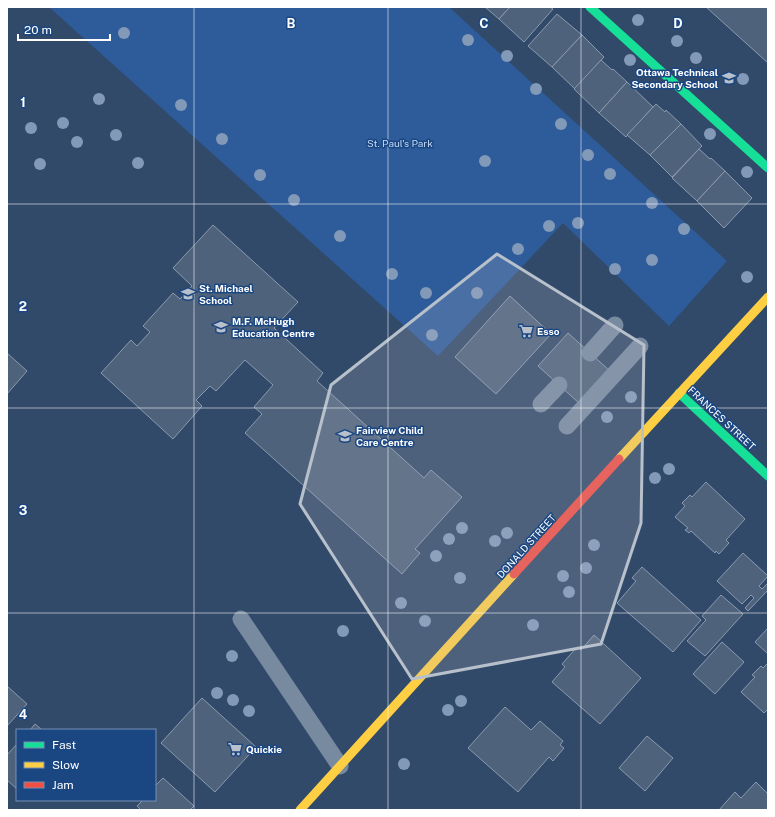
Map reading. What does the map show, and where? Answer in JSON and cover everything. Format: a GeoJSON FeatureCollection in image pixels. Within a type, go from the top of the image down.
{"type":"FeatureCollection","features":[{"type":"Feature","properties":{"kind":"street"},"geometry":{"type":"LineString","coordinates":[[590,7],[768,168]]}},
{"type":"Feature","properties":{"kind":"street","name":"DONALD STREET"},"geometry":{"type":"LineString","coordinates":[[300,810],[768,297]]}},
{"type":"Feature","properties":{"kind":"street","name":"FRANCES STREET"},"geometry":{"type":"LineString","coordinates":[[679,393],[768,476]]}},
{"type":"Feature","properties":{"kind":"lane"},"geometry":{"type":"LineString","coordinates":[[590,353],[615,325]]}},
{"type":"Feature","properties":{"kind":"lane"},"geometry":{"type":"LineString","coordinates":[[566,426],[640,346]]}},
{"type":"Feature","properties":{"kind":"lane"},"geometry":{"type":"LineString","coordinates":[[541,404],[559,385]]}},
{"type":"Feature","properties":{"kind":"lane"},"geometry":{"type":"LineString","coordinates":[[241,619],[340,766]]}},
{"type":"Feature","properties":{"kind":"highlighted area"},"geometry":{"type":"Polygon","coordinates":[[[497,254],[644,345],[641,523],[601,644],[412,679],[300,504],[331,385],[497,254]]]}},
{"type":"Feature","properties":{"kind":"green space","name":"St. Paul's Park"},"geometry":{"type":"Polygon","coordinates":[[[49,7],[449,7],[727,261],[669,326],[563,223],[438,356],[49,7]]]}},
{"type":"Feature","properties":{"kind":"building"},"geometry":{"type":"Polygon","coordinates":[[[485,7],[510,7],[499,19],[485,7]]]}},
{"type":"Feature","properties":{"kind":"building"},"geometry":{"type":"Polygon","coordinates":[[[510,7],[550,7],[553,9],[524,42],[499,19],[510,7]]]}},
{"type":"Feature","properties":{"kind":"building"},"geometry":{"type":"Polygon","coordinates":[[[706,7],[768,7],[768,63],[706,7]]]}},
{"type":"Feature","properties":{"kind":"building"},"geometry":{"type":"Polygon","coordinates":[[[557,14],[582,35],[552,67],[528,46],[557,14]]]}},
{"type":"Feature","properties":{"kind":"building"},"geometry":{"type":"Polygon","coordinates":[[[582,35],[604,57],[575,89],[552,67],[582,35]]]}},
{"type":"Feature","properties":{"kind":"building"},"geometry":{"type":"Polygon","coordinates":[[[601,60],[627,82],[599,113],[574,89],[601,60]]]}},
{"type":"Feature","properties":{"kind":"building"},"geometry":{"type":"Polygon","coordinates":[[[627,82],[653,107],[626,137],[599,113],[627,82]]]}},
{"type":"Feature","properties":{"kind":"building"},"geometry":{"type":"Polygon","coordinates":[[[656,104],[665,112],[666,110],[681,124],[650,155],[627,135],[656,104]]]}},
{"type":"Feature","properties":{"kind":"building"},"geometry":{"type":"Polygon","coordinates":[[[681,124],[702,146],[672,177],[650,155],[681,124]]]}},
{"type":"Feature","properties":{"kind":"building"},"geometry":{"type":"Polygon","coordinates":[[[699,149],[725,171],[697,201],[672,178],[699,149]]]}},
{"type":"Feature","properties":{"kind":"building"},"geometry":{"type":"Polygon","coordinates":[[[725,171],[752,198],[724,228],[697,201],[725,171]]]}},
{"type":"Feature","properties":{"kind":"building"},"geometry":{"type":"Polygon","coordinates":[[[213,225],[298,302],[274,328],[323,373],[317,381],[424,478],[431,470],[462,497],[415,549],[420,553],[402,574],[245,433],[262,414],[254,407],[273,385],[245,360],[216,391],[210,386],[196,400],[202,406],[173,439],[101,373],[131,340],[137,346],[150,332],[143,326],[173,293],[180,299],[192,286],[173,268],[213,225]]]}},
{"type":"Feature","properties":{"kind":"building"},"geometry":{"type":"Polygon","coordinates":[[[510,296],[551,334],[496,394],[455,357],[510,296]]]}},
{"type":"Feature","properties":{"kind":"building","name":"Esso"},"geometry":{"type":"Polygon","coordinates":[[[568,333],[610,371],[580,404],[538,366],[568,333]]]}},
{"type":"Feature","properties":{"kind":"building"},"geometry":{"type":"Polygon","coordinates":[[[7,353],[27,371],[7,394],[7,353]]]}},
{"type":"Feature","properties":{"kind":"building"},"geometry":{"type":"Polygon","coordinates":[[[706,482],[745,519],[726,540],[729,543],[719,554],[716,551],[715,553],[691,531],[689,533],[685,530],[688,528],[675,517],[685,506],[682,503],[690,495],[692,497],[706,482]]]}},
{"type":"Feature","properties":{"kind":"building"},"geometry":{"type":"Polygon","coordinates":[[[743,553],[768,576],[759,586],[762,589],[768,583],[768,590],[748,611],[745,608],[754,598],[751,595],[742,604],[717,581],[743,553]]]}},
{"type":"Feature","properties":{"kind":"building"},"geometry":{"type":"Polygon","coordinates":[[[642,567],[701,620],[673,652],[617,603],[636,581],[632,578],[642,567]]]}},
{"type":"Feature","properties":{"kind":"building"},"geometry":{"type":"Polygon","coordinates":[[[721,595],[743,614],[705,656],[687,641],[706,620],[702,616],[721,595]]]}},
{"type":"Feature","properties":{"kind":"building"},"geometry":{"type":"Polygon","coordinates":[[[768,628],[768,654],[755,642],[768,628]]]}},
{"type":"Feature","properties":{"kind":"building"},"geometry":{"type":"Polygon","coordinates":[[[594,635],[641,678],[600,724],[552,682],[565,667],[562,664],[577,647],[581,650],[594,635]]]}},
{"type":"Feature","properties":{"kind":"building"},"geometry":{"type":"Polygon","coordinates":[[[722,642],[744,662],[715,694],[693,674],[722,642]]]}},
{"type":"Feature","properties":{"kind":"building"},"geometry":{"type":"Polygon","coordinates":[[[768,663],[768,709],[764,713],[741,692],[755,677],[752,675],[761,666],[763,668],[768,663]]]}},
{"type":"Feature","properties":{"kind":"building"},"geometry":{"type":"Polygon","coordinates":[[[7,686],[27,704],[7,726],[7,686]]]}},
{"type":"Feature","properties":{"kind":"building"},"geometry":{"type":"Polygon","coordinates":[[[202,698],[256,747],[215,792],[161,743],[202,698]]]}},
{"type":"Feature","properties":{"kind":"building"},"geometry":{"type":"Polygon","coordinates":[[[505,707],[531,730],[540,721],[563,741],[560,745],[564,748],[553,761],[549,757],[518,792],[468,748],[505,707]]]}},
{"type":"Feature","properties":{"kind":"building"},"geometry":{"type":"Polygon","coordinates":[[[35,724],[41,729],[31,729],[35,724]]]}},
{"type":"Feature","properties":{"kind":"building"},"geometry":{"type":"Polygon","coordinates":[[[647,736],[673,758],[645,791],[619,768],[647,736]]]}},
{"type":"Feature","properties":{"kind":"building"},"geometry":{"type":"Polygon","coordinates":[[[16,745],[16,788],[7,780],[7,755],[16,745]]]}},
{"type":"Feature","properties":{"kind":"building"},"geometry":{"type":"Polygon","coordinates":[[[163,778],[194,806],[190,810],[141,810],[137,806],[142,801],[156,801],[156,785],[163,778]]]}},
{"type":"Feature","properties":{"kind":"building"},"geometry":{"type":"Polygon","coordinates":[[[756,782],[768,794],[768,810],[719,810],[735,792],[741,798],[756,782]]]}},
{"type":"Feature","properties":{"kind":"traffic: fast"},"geometry":{"type":"LineString","coordinates":[[590,7],[768,168]]}},
{"type":"Feature","properties":{"kind":"traffic: fast"},"geometry":{"type":"LineString","coordinates":[[679,393],[768,476]]}},
{"type":"Feature","properties":{"kind":"traffic: slow"},"geometry":{"type":"LineString","coordinates":[[619,459],[768,297]]}},
{"type":"Feature","properties":{"kind":"traffic: slow"},"geometry":{"type":"LineString","coordinates":[[300,810],[514,574]]}},
{"type":"Feature","properties":{"kind":"traffic: jam"},"geometry":{"type":"LineString","coordinates":[[514,574],[619,459]]}},
{"type":"Feature","properties":{"kind":"place","name":"Ottawa Technical Secondary School"},"geometry":{"type":"Point","coordinates":[729,78]}},
{"type":"Feature","properties":{"kind":"place","name":"St. Michael School"},"geometry":{"type":"Point","coordinates":[188,294]}},
{"type":"Feature","properties":{"kind":"place","name":"M.F. McHugh Education Centre"},"geometry":{"type":"Point","coordinates":[221,327]}},
{"type":"Feature","properties":{"kind":"place","name":"Esso"},"geometry":{"type":"Point","coordinates":[526,331]}},
{"type":"Feature","properties":{"kind":"place","name":"Fairview Child Care Centre"},"geometry":{"type":"Point","coordinates":[345,436]}},
{"type":"Feature","properties":{"kind":"place","name":"Quickie"},"geometry":{"type":"Point","coordinates":[235,749]}}]}
